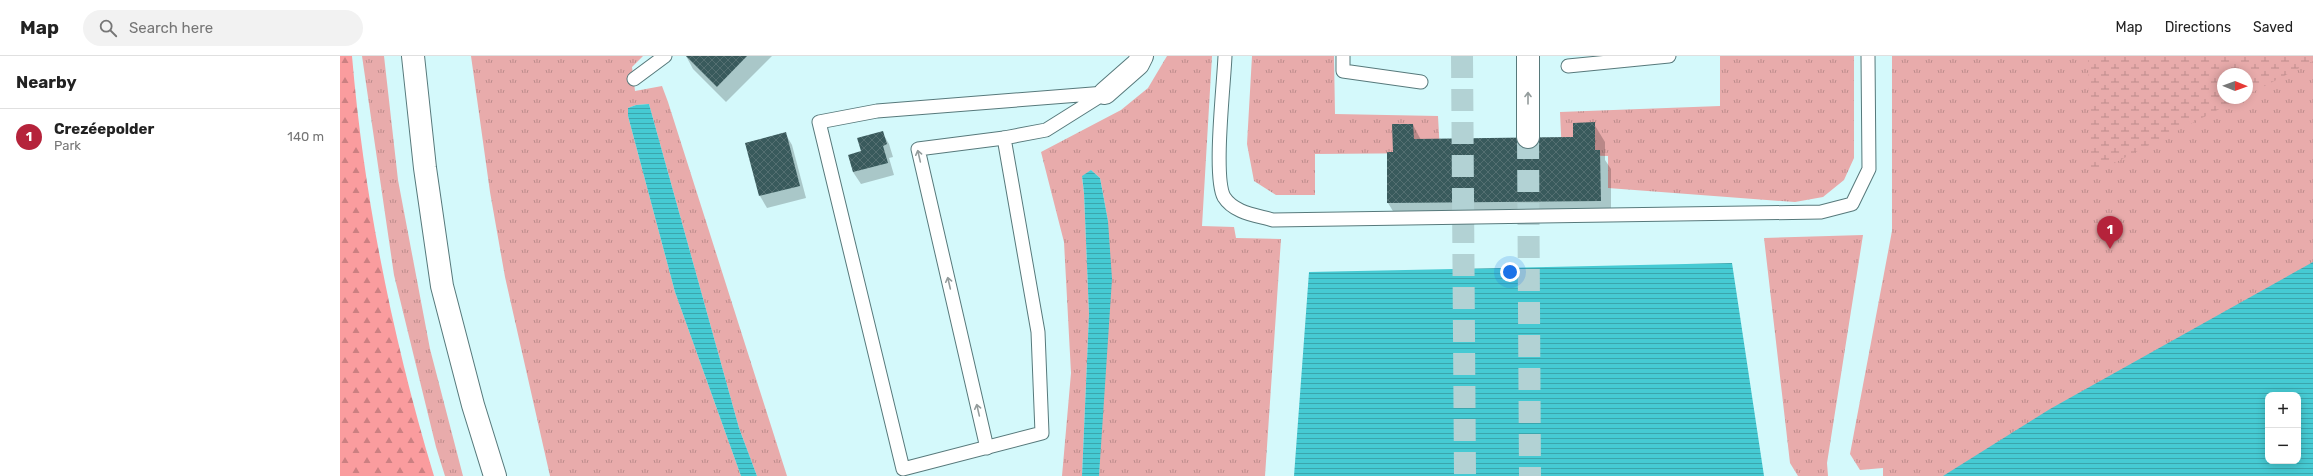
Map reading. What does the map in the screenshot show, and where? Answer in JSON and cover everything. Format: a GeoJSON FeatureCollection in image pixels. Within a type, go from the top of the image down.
{"type":"FeatureCollection","features":[{"type":"Feature","properties":{"kind":"main road"},"geometry":{"type":"LineString","coordinates":[[412,56],[425,168],[442,286],[472,405],[495,476]]}},
{"type":"Feature","properties":{"kind":"main road"},"geometry":{"type":"LineString","coordinates":[[1105,93],[1138,64],[1142,56]]}},
{"type":"Feature","properties":{"kind":"main road"},"geometry":{"type":"LineString","coordinates":[[1528,56],[1528,137]]}},
{"type":"Feature","properties":{"kind":"lane"},"geometry":{"type":"LineString","coordinates":[[634,79],[665,56]]}},
{"type":"Feature","properties":{"kind":"lane"},"geometry":{"type":"LineString","coordinates":[[1225,56],[1218,174],[1224,197],[1240,211],[1273,220],[1821,212],[1852,204],[1869,169],[1868,56]]}},
{"type":"Feature","properties":{"kind":"lane"},"geometry":{"type":"LineString","coordinates":[[1343,56],[1343,71],[1422,82]]}},
{"type":"Feature","properties":{"kind":"lane"},"geometry":{"type":"LineString","coordinates":[[1568,66],[1669,56]]}},
{"type":"Feature","properties":{"kind":"lane"},"geometry":{"type":"LineString","coordinates":[[1004,138],[1038,332],[1042,434],[903,469],[819,122],[877,112],[1105,93]]}},
{"type":"Feature","properties":{"kind":"lane"},"geometry":{"type":"LineString","coordinates":[[987,448],[918,150],[1004,138],[1046,130],[1105,93]]}},
{"type":"Feature","properties":{"kind":"green space"},"geometry":{"type":"Polygon","coordinates":[[[340,56],[352,56],[364,162],[382,268],[393,321],[419,425],[434,476],[340,476],[340,56]]]}},
{"type":"Feature","properties":{"kind":"green space"},"geometry":{"type":"Polygon","coordinates":[[[362,56],[384,56],[398,180],[430,349],[463,476],[445,476],[436,447],[394,275],[362,56]]]}},
{"type":"Feature","properties":{"kind":"green space"},"geometry":{"type":"Polygon","coordinates":[[[471,56],[643,56],[632,67],[635,91],[662,86],[787,476],[757,476],[739,428],[649,104],[636,105],[628,108],[628,116],[675,292],[741,476],[550,476],[505,277],[490,192],[471,56]]]}},
{"type":"Feature","properties":{"kind":"green space"},"geometry":{"type":"Polygon","coordinates":[[[1167,56],[1212,56],[1202,226],[1234,227],[1236,238],[1281,239],[1265,476],[1099,476],[1108,221],[1100,178],[1091,170],[1082,177],[1089,314],[1082,476],[1062,476],[1071,373],[1064,242],[1041,152],[1121,110],[1148,88],[1167,56]]]}},
{"type":"Feature","properties":{"kind":"green space"},"geometry":{"type":"Polygon","coordinates":[[[1252,56],[1334,56],[1335,114],[1438,116],[1440,153],[1315,154],[1315,195],[1276,195],[1254,181],[1247,144],[1252,56]]]}},
{"type":"Feature","properties":{"kind":"green space"},"geometry":{"type":"Polygon","coordinates":[[[1720,56],[1854,56],[1854,158],[1844,180],[1823,197],[1795,202],[1608,188],[1608,156],[1562,155],[1560,112],[1720,106],[1720,56]]]}},
{"type":"Feature","properties":{"kind":"green space"},"geometry":{"type":"Polygon","coordinates":[[[1892,56],[2313,56],[2313,277],[1972,476],[1883,476],[1883,468],[1860,470],[1850,454],[1892,231],[1892,56]]]}},
{"type":"Feature","properties":{"kind":"green space"},"geometry":{"type":"Polygon","coordinates":[[[2088,56],[2313,56],[2313,61],[2253,92],[2253,68],[2217,68],[2217,104],[2229,104],[2091,175],[2088,56]]]}},
{"type":"Feature","properties":{"kind":"green space"},"geometry":{"type":"Polygon","coordinates":[[[1863,235],[1827,463],[1828,476],[1798,476],[1790,463],[1764,238],[1863,235]]]}},
{"type":"Feature","properties":{"kind":"water"},"geometry":{"type":"Polygon","coordinates":[[[649,104],[739,428],[757,476],[741,476],[675,292],[628,116],[628,108],[636,105],[649,104]]]}},
{"type":"Feature","properties":{"kind":"water"},"geometry":{"type":"Polygon","coordinates":[[[1091,170],[1100,178],[1108,221],[1112,279],[1099,476],[1082,476],[1089,314],[1082,176],[1091,170]]]}},
{"type":"Feature","properties":{"kind":"water"},"geometry":{"type":"Polygon","coordinates":[[[2313,262],[2313,476],[1943,476],[2050,409],[2313,262]]]}},
{"type":"Feature","properties":{"kind":"water"},"geometry":{"type":"Polygon","coordinates":[[[1732,263],[1764,476],[1294,476],[1309,272],[1732,263]]]}},
{"type":"Feature","properties":{"kind":"building"},"geometry":{"type":"Polygon","coordinates":[[[686,56],[747,56],[717,87],[686,56]]]}},
{"type":"Feature","properties":{"kind":"building"},"geometry":{"type":"Polygon","coordinates":[[[1595,122],[1595,150],[1600,150],[1601,201],[1387,203],[1387,152],[1393,152],[1392,124],[1413,124],[1414,139],[1573,137],[1573,123],[1595,122]]]}},
{"type":"Feature","properties":{"kind":"building"},"geometry":{"type":"Polygon","coordinates":[[[883,131],[887,144],[883,146],[888,163],[853,172],[848,155],[861,151],[857,138],[883,131]]]}},
{"type":"Feature","properties":{"kind":"building"},"geometry":{"type":"Polygon","coordinates":[[[786,132],[800,186],[759,196],[745,143],[786,132]]]}},
{"type":"Feature","properties":{"kind":"tunnel"},"geometry":{"type":"LineString","coordinates":[[1462,56],[1465,476]]}},
{"type":"Feature","properties":{"kind":"tunnel"},"geometry":{"type":"LineString","coordinates":[[1528,137],[1530,476]]}},
{"type":"Feature","properties":{"kind":"place","name":"Crezéepolder"},"geometry":{"type":"Point","coordinates":[2110,249]}}]}
